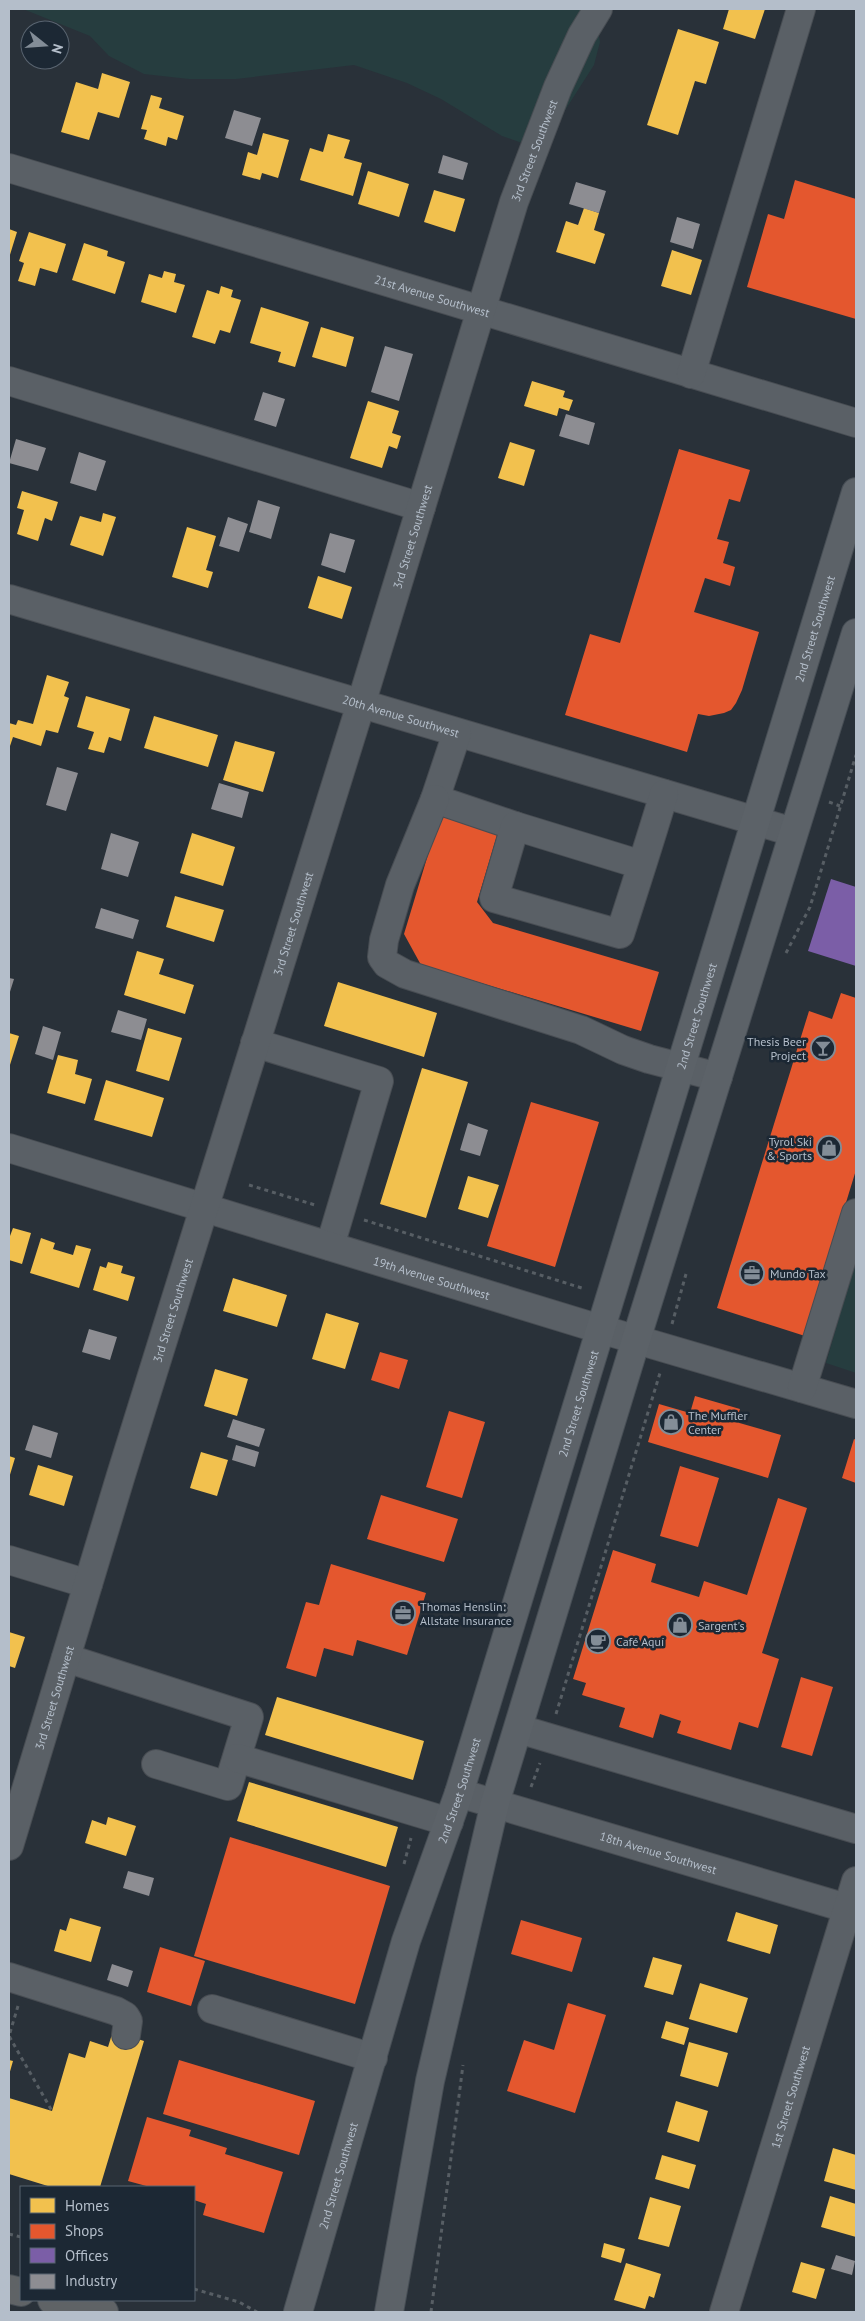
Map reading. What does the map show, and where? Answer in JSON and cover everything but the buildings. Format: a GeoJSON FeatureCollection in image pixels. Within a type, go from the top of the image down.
{"type":"FeatureCollection","features":[{"type":"Feature","properties":{"kind":"highway"},"geometry":{"type":"LineString","coordinates":[[56,2301],[104,2312]]}},
{"type":"Feature","properties":{"kind":"main road","name":"2nd Street Southwest"},"geometry":{"type":"LineString","coordinates":[[298,2312],[406,1941],[459,1793],[600,1329],[682,1068],[755,821],[856,492]]}},
{"type":"Feature","properties":{"kind":"main road"},"geometry":{"type":"LineString","coordinates":[[389,2312],[430,2080],[495,1803],[793,832],[850,676],[856,634]]}},
{"type":"Feature","properties":{"kind":"street","name":"3rd Street Southwest"},"geometry":{"type":"LineString","coordinates":[[9,1846],[204,1206],[361,704],[514,202],[536,141],[578,44],[598,9]]}},
{"type":"Feature","properties":{"kind":"street"},"geometry":{"type":"LineString","coordinates":[[691,374],[802,9]]}},
{"type":"Feature","properties":{"kind":"street","name":"21st Avenue Southwest"},"geometry":{"type":"LineString","coordinates":[[9,168],[856,423]]}},
{"type":"Feature","properties":{"kind":"street"},"geometry":{"type":"LineString","coordinates":[[9,381],[421,507]]}},
{"type":"Feature","properties":{"kind":"street","name":"20th Avenue Southwest"},"geometry":{"type":"LineString","coordinates":[[9,599],[793,832]]}},
{"type":"Feature","properties":{"kind":"street"},"geometry":{"type":"LineString","coordinates":[[457,733],[435,800],[400,885],[384,940],[382,956],[387,964],[406,974],[581,1030],[623,1050],[682,1068],[718,1076]]}},
{"type":"Feature","properties":{"kind":"street"},"geometry":{"type":"LineString","coordinates":[[515,826],[494,898],[620,934],[664,794]]}},
{"type":"Feature","properties":{"kind":"street"},"geometry":{"type":"LineString","coordinates":[[435,800],[642,865]]}},
{"type":"Feature","properties":{"kind":"street"},"geometry":{"type":"LineString","coordinates":[[255,1043],[379,1081],[330,1246]]}},
{"type":"Feature","properties":{"kind":"street","name":"19th Avenue Southwest"},"geometry":{"type":"LineString","coordinates":[[9,1148],[204,1206],[636,1340],[856,1404]]}},
{"type":"Feature","properties":{"kind":"street"},"geometry":{"type":"LineString","coordinates":[[802,1388],[856,1213]]}},
{"type":"Feature","properties":{"kind":"street"},"geometry":{"type":"LineString","coordinates":[[9,1560],[88,1584]]}},
{"type":"Feature","properties":{"kind":"street"},"geometry":{"type":"LineString","coordinates":[[66,1658],[249,1717],[228,1786],[156,1764]]}},
{"type":"Feature","properties":{"kind":"street"},"geometry":{"type":"LineString","coordinates":[[519,1728],[856,1828]]}},
{"type":"Feature","properties":{"kind":"street"},"geometry":{"type":"LineString","coordinates":[[237,1758],[448,1822]]}},
{"type":"Feature","properties":{"kind":"street","name":"18th Avenue Southwest"},"geometry":{"type":"LineString","coordinates":[[459,1793],[852,1909]]}},
{"type":"Feature","properties":{"kind":"street","name":"1st Street Southwest"},"geometry":{"type":"LineString","coordinates":[[724,2312],[852,1909],[856,1881]]}},
{"type":"Feature","properties":{"kind":"street"},"geometry":{"type":"LineString","coordinates":[[17,1980],[116,2011],[125,2016],[128,2021],[126,2035]]}},
{"type":"Feature","properties":{"kind":"street"},"geometry":{"type":"LineString","coordinates":[[212,2009],[373,2058]]}},
{"type":"Feature","properties":{"kind":"street"},"geometry":{"type":"LineString","coordinates":[[73,2301],[104,2312]]}},
{"type":"Feature","properties":{"kind":"path"},"geometry":{"type":"LineString","coordinates":[[784,956],[810,907],[856,755]]}},
{"type":"Feature","properties":{"kind":"path"},"geometry":{"type":"LineString","coordinates":[[249,1185],[610,1297]]}},
{"type":"Feature","properties":{"kind":"path"},"geometry":{"type":"LineString","coordinates":[[522,1811],[549,1738],[659,1380],[674,1315],[688,1267]]}},
{"type":"Feature","properties":{"kind":"path"},"geometry":{"type":"LineString","coordinates":[[646,1307],[674,1315]]}},
{"type":"Feature","properties":{"kind":"path"},"geometry":{"type":"LineString","coordinates":[[17,1980],[9,2036],[52,2111]]}},
{"type":"Feature","properties":{"kind":"path"},"geometry":{"type":"LineString","coordinates":[[431,2312],[463,2062]]}},
{"type":"Feature","properties":{"kind":"path"},"geometry":{"type":"LineString","coordinates":[[195,2289],[239,2302],[258,2312]]}},
{"type":"Feature","properties":{"kind":"green space"},"geometry":{"type":"Polygon","coordinates":[[[23,9],[594,9],[600,42],[594,65],[562,115],[547,133],[522,143],[502,136],[441,99],[407,83],[354,65],[236,79],[189,79],[144,74],[109,56],[90,36],[70,28],[70,20],[50,20],[23,9]]]}},
{"type":"Feature","properties":{"kind":"green space"},"geometry":{"type":"Polygon","coordinates":[[[856,1259],[856,1373],[826,1363],[856,1259]]]}},
{"type":"Feature","properties":{"kind":"place","name":"Thesis Beer Project"},"geometry":{"type":"Point","coordinates":[823,1048]}},
{"type":"Feature","properties":{"kind":"place","name":"Tyrol Ski & Sports"},"geometry":{"type":"Point","coordinates":[829,1148]}},
{"type":"Feature","properties":{"kind":"place","name":"Mundo Tax"},"geometry":{"type":"Point","coordinates":[752,1273]}},
{"type":"Feature","properties":{"kind":"place","name":"The Muffler Center"},"geometry":{"type":"Point","coordinates":[671,1422]}},
{"type":"Feature","properties":{"kind":"place","name":"Thomas Henslin: Allstate Insurance"},"geometry":{"type":"Point","coordinates":[403,1613]}},
{"type":"Feature","properties":{"kind":"place","name":"Sargent's"},"geometry":{"type":"Point","coordinates":[680,1625]}},
{"type":"Feature","properties":{"kind":"place","name":"Café Aquí"},"geometry":{"type":"Point","coordinates":[598,1641]}}]}
